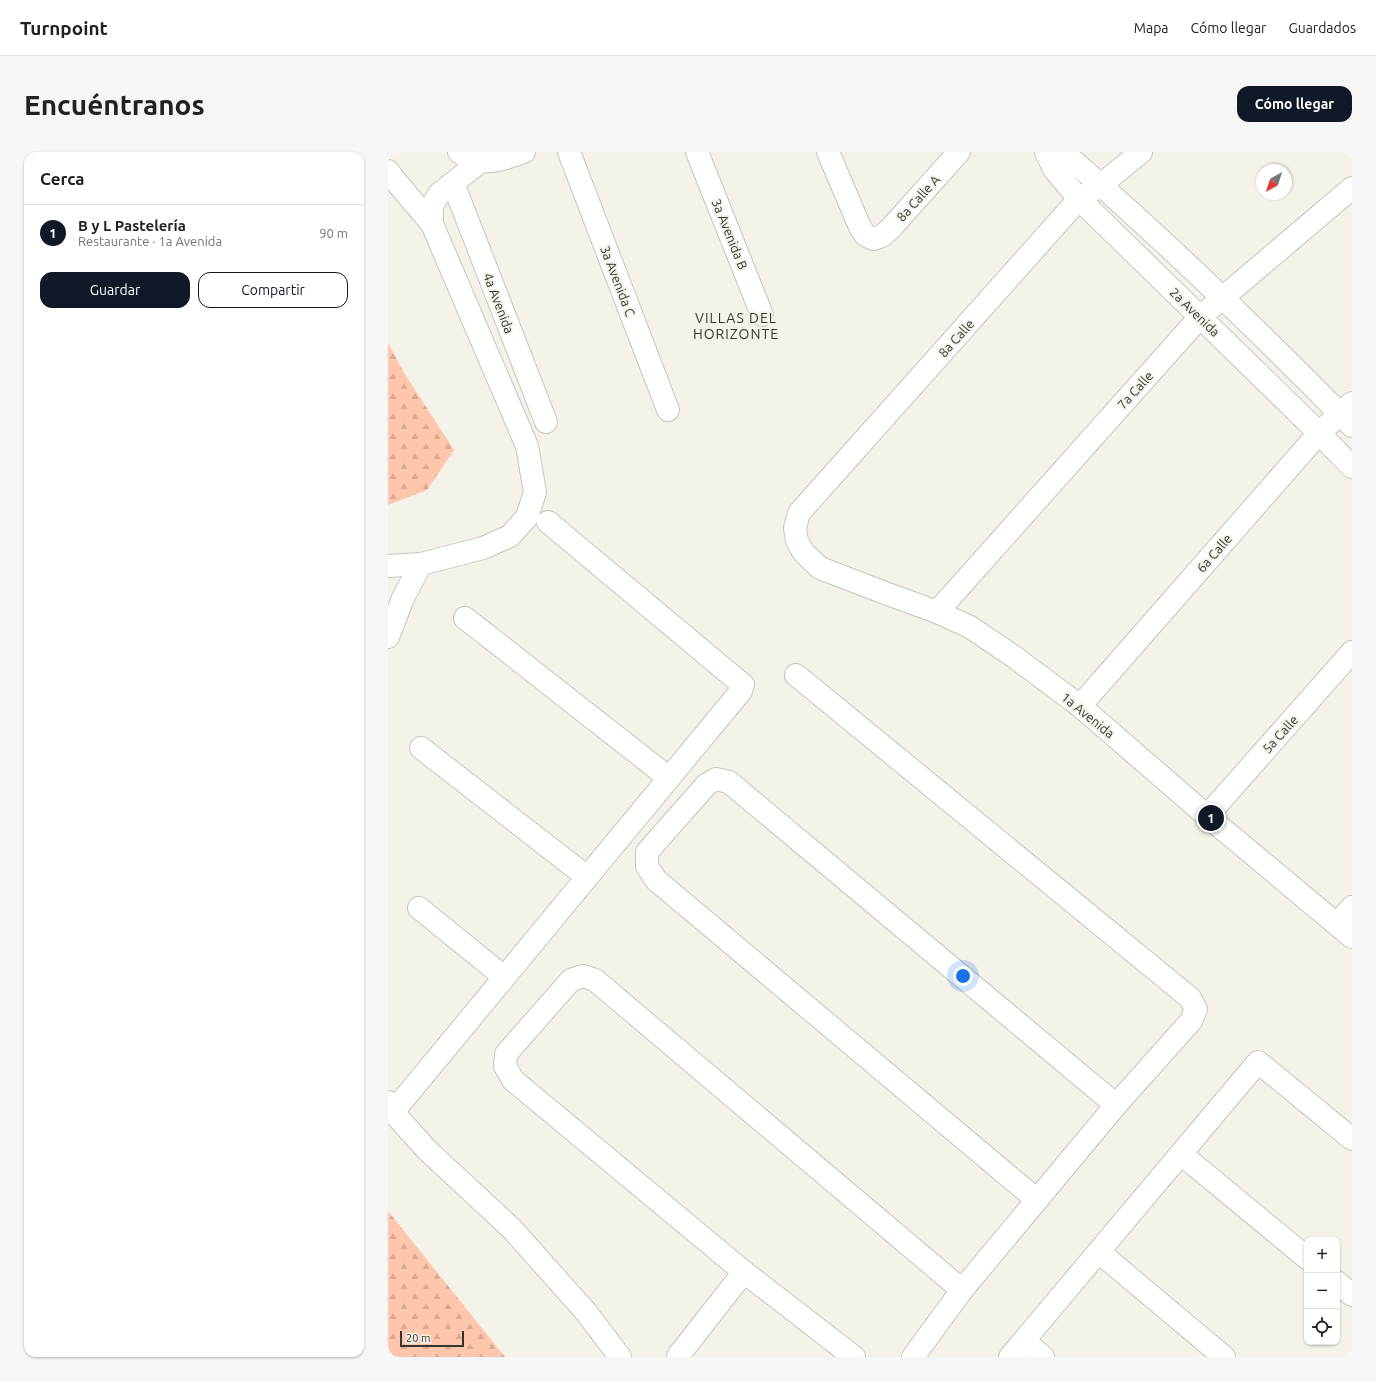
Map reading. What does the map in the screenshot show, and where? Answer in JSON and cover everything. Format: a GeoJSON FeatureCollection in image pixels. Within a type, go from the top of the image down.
{"type":"FeatureCollection","features":[{"type":"Feature","properties":{"kind":"street"},"geometry":{"type":"LineString","coordinates":[[459,152],[464,156],[481,161],[501,160],[524,152]]}},
{"type":"Feature","properties":{"kind":"street","name":"3a Avenida C"},"geometry":{"type":"LineString","coordinates":[[568,152],[668,410]]}},
{"type":"Feature","properties":{"kind":"street","name":"3a Avenida B"},"geometry":{"type":"LineString","coordinates":[[697,152],[762,315]]}},
{"type":"Feature","properties":{"kind":"street","name":"8a Calle A"},"geometry":{"type":"LineString","coordinates":[[828,152],[860,227],[865,235],[873,239],[882,236],[890,229],[959,152]]}},
{"type":"Feature","properties":{"kind":"street","name":"2a Avenida"},"geometry":{"type":"LineString","coordinates":[[1046,152],[1054,169],[1079,199],[1352,467]]}},
{"type":"Feature","properties":{"kind":"street"},"geometry":{"type":"LineString","coordinates":[[1063,152],[1101,185],[1348,414]]}},
{"type":"Feature","properties":{"kind":"street","name":"8a Calle"},"geometry":{"type":"LineString","coordinates":[[796,541],[795,528],[799,513],[1079,199],[1101,185],[1141,152]]}},
{"type":"Feature","properties":{"kind":"street"},"geometry":{"type":"LineString","coordinates":[[432,224],[432,206],[446,189],[481,161]]}},
{"type":"Feature","properties":{"kind":"street"},"geometry":{"type":"LineString","coordinates":[[388,171],[432,224],[464,302],[527,446],[535,492],[527,517],[510,536],[483,548],[421,564],[388,566]]}},
{"type":"Feature","properties":{"kind":"street","name":"7a Calle"},"geometry":{"type":"LineString","coordinates":[[937,612],[1200,317],[1352,188]]}},
{"type":"Feature","properties":{"kind":"street"},"geometry":{"type":"LineString","coordinates":[[404,191],[422,195],[446,189]]}},
{"type":"Feature","properties":{"kind":"street","name":"4a Avenida"},"geometry":{"type":"LineString","coordinates":[[446,189],[546,422]]}},
{"type":"Feature","properties":{"kind":"street","name":"6a Calle"},"geometry":{"type":"LineString","coordinates":[[1080,706],[1319,433],[1348,414]]}},
{"type":"Feature","properties":{"kind":"street"},"geometry":{"type":"LineString","coordinates":[[548,522],[743,685],[741,691],[504,977],[390,1107],[427,1150],[512,1229],[586,1312],[620,1357]]}},
{"type":"Feature","properties":{"kind":"street","name":"1a Avenida"},"geometry":{"type":"LineString","coordinates":[[796,541],[804,553],[820,568],[937,612],[970,627],[1001,648],[1080,706],[1207,816],[1344,930]]}},
{"type":"Feature","properties":{"kind":"street"},"geometry":{"type":"LineString","coordinates":[[388,637],[403,598],[421,564]]}},
{"type":"Feature","properties":{"kind":"street"},"geometry":{"type":"LineString","coordinates":[[465,618],[669,778]]}},
{"type":"Feature","properties":{"kind":"street","name":"5a Calle"},"geometry":{"type":"LineString","coordinates":[[1207,816],[1352,652]]}},
{"type":"Feature","properties":{"kind":"street"},"geometry":{"type":"LineString","coordinates":[[796,675],[1190,998],[1196,1009],[1191,1021],[1116,1105],[962,1290],[913,1357]]}},
{"type":"Feature","properties":{"kind":"street"},"geometry":{"type":"LineString","coordinates":[[421,748],[587,877]]}},
{"type":"Feature","properties":{"kind":"street"},"geometry":{"type":"LineString","coordinates":[[1037,1200],[656,880],[647,866],[647,852],[707,784],[716,779],[729,782],[1116,1105]]}},
{"type":"Feature","properties":{"kind":"street"},"geometry":{"type":"LineString","coordinates":[[1344,930],[1352,907]]}},
{"type":"Feature","properties":{"kind":"street"},"geometry":{"type":"LineString","coordinates":[[419,908],[504,977]]}},
{"type":"Feature","properties":{"kind":"street"},"geometry":{"type":"LineString","coordinates":[[845,1354],[513,1080],[505,1066],[506,1054],[572,980],[582,976],[594,980],[962,1290]]}},
{"type":"Feature","properties":{"kind":"street"},"geometry":{"type":"LineString","coordinates":[[1043,1357],[1017,1349],[1258,1062],[1352,1139]]}},
{"type":"Feature","properties":{"kind":"street"},"geometry":{"type":"LineString","coordinates":[[1181,1154],[1304,1256]]}},
{"type":"Feature","properties":{"kind":"street"},"geometry":{"type":"LineString","coordinates":[[1099,1252],[1224,1357]]}},
{"type":"Feature","properties":{"kind":"street"},"geometry":{"type":"LineString","coordinates":[[678,1356],[744,1272]]}},
{"type":"Feature","properties":{"kind":"street"},"geometry":{"type":"LineString","coordinates":[[1340,1285],[1352,1295]]}},
{"type":"Feature","properties":{"kind":"green space"},"geometry":{"type":"Polygon","coordinates":[[[388,343],[406,376],[454,450],[427,490],[388,505],[388,343]]]}},
{"type":"Feature","properties":{"kind":"green space"},"geometry":{"type":"Polygon","coordinates":[[[388,1211],[505,1357],[388,1357],[388,1211]]]}},
{"type":"Feature","properties":{"kind":"place","name":"B y L Pastelería"},"geometry":{"type":"Point","coordinates":[1211,818]}},
{"type":"Feature","properties":{"kind":"district","name":"VILLAS DEL HORIZONTE"},"geometry":{"type":"Point","coordinates":[736,326]}}]}
